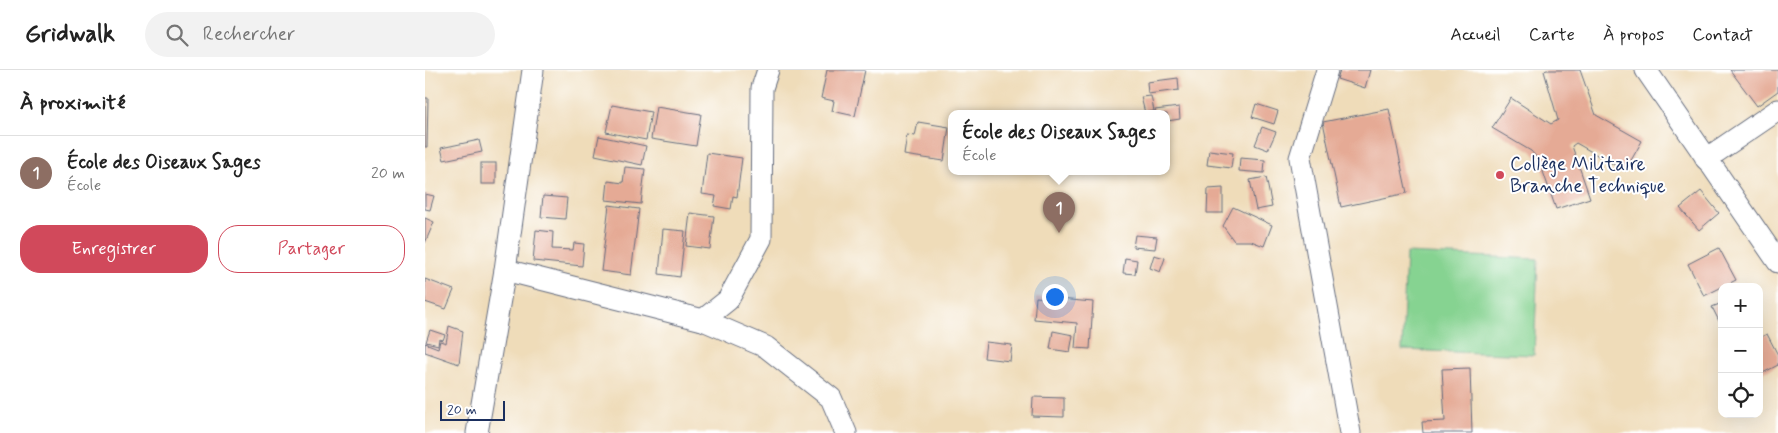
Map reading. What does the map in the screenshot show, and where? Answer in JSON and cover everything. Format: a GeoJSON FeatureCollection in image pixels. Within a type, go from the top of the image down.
{"type":"FeatureCollection","features":[{"type":"Feature","properties":{"kind":"street"},"geometry":{"type":"LineString","coordinates":[[477,433],[505,270],[533,70]]}},
{"type":"Feature","properties":{"kind":"street"},"geometry":{"type":"LineString","coordinates":[[703,320],[728,300],[761,239],[762,88],[768,70]]}},
{"type":"Feature","properties":{"kind":"street"},"geometry":{"type":"LineString","coordinates":[[1327,70],[1300,158],[1350,433]]}},
{"type":"Feature","properties":{"kind":"street"},"geometry":{"type":"LineString","coordinates":[[1646,70],[1778,262]]}},
{"type":"Feature","properties":{"kind":"street"},"geometry":{"type":"LineString","coordinates":[[1706,159],[1778,110]]}},
{"type":"Feature","properties":{"kind":"street"},"geometry":{"type":"LineString","coordinates":[[505,270],[703,320],[766,347],[831,398],[846,433]]}},
{"type":"Feature","properties":{"kind":"green space"},"geometry":{"type":"Polygon","coordinates":[[[1406,253],[1538,259],[1534,355],[1402,350],[1406,253]]]}},
{"type":"Feature","properties":{"kind":"building"},"geometry":{"type":"Polygon","coordinates":[[[827,70],[865,70],[855,116],[832,111],[834,101],[821,98],[827,70]]]}},
{"type":"Feature","properties":{"kind":"building"},"geometry":{"type":"Polygon","coordinates":[[[1340,70],[1370,70],[1365,88],[1337,79],[1340,70]]]}},
{"type":"Feature","properties":{"kind":"building"},"geometry":{"type":"Polygon","coordinates":[[[1580,70],[1596,115],[1642,141],[1625,171],[1576,143],[1572,146],[1590,198],[1556,209],[1539,160],[1531,151],[1492,128],[1511,98],[1551,124],[1558,120],[1544,71],[1580,70]]]}},
{"type":"Feature","properties":{"kind":"building"},"geometry":{"type":"Polygon","coordinates":[[[1730,70],[1778,70],[1778,91],[1757,106],[1730,70]]]}},
{"type":"Feature","properties":{"kind":"building"},"geometry":{"type":"Polygon","coordinates":[[[1178,78],[1179,90],[1148,94],[1147,82],[1178,78]]]}},
{"type":"Feature","properties":{"kind":"building"},"geometry":{"type":"Polygon","coordinates":[[[1151,96],[1154,110],[1144,110],[1141,97],[1151,96]]]}},
{"type":"Feature","properties":{"kind":"building"},"geometry":{"type":"Polygon","coordinates":[[[425,98],[428,98],[427,147],[425,147],[425,98]]]}},
{"type":"Feature","properties":{"kind":"building"},"geometry":{"type":"Polygon","coordinates":[[[1256,104],[1278,111],[1274,124],[1252,117],[1256,104]]]}},
{"type":"Feature","properties":{"kind":"building"},"geometry":{"type":"Polygon","coordinates":[[[612,105],[651,112],[646,140],[606,132],[612,105]]]}},
{"type":"Feature","properties":{"kind":"building"},"geometry":{"type":"Polygon","coordinates":[[[656,107],[701,114],[696,146],[651,139],[656,107]]]}},
{"type":"Feature","properties":{"kind":"building"},"geometry":{"type":"Polygon","coordinates":[[[1179,107],[1180,119],[1170,121],[1170,110],[1155,110],[1179,107]]]}},
{"type":"Feature","properties":{"kind":"building"},"geometry":{"type":"Polygon","coordinates":[[[1389,109],[1407,193],[1341,207],[1323,122],[1389,109]]]}},
{"type":"Feature","properties":{"kind":"building"},"geometry":{"type":"Polygon","coordinates":[[[918,122],[948,127],[944,161],[904,155],[907,135],[915,136],[918,122]]]}},
{"type":"Feature","properties":{"kind":"building"},"geometry":{"type":"Polygon","coordinates":[[[1262,127],[1276,132],[1268,150],[1255,145],[1262,127]]]}},
{"type":"Feature","properties":{"kind":"building"},"geometry":{"type":"Polygon","coordinates":[[[599,136],[646,146],[642,165],[595,155],[599,136]]]}},
{"type":"Feature","properties":{"kind":"building"},"geometry":{"type":"Polygon","coordinates":[[[479,140],[482,152],[444,160],[441,148],[479,140]]]}},
{"type":"Feature","properties":{"kind":"building"},"geometry":{"type":"Polygon","coordinates":[[[1209,150],[1233,153],[1231,168],[1207,165],[1209,150]]]}},
{"type":"Feature","properties":{"kind":"building"},"geometry":{"type":"Polygon","coordinates":[[[707,153],[742,158],[737,197],[733,196],[731,209],[714,206],[716,196],[702,194],[707,153]]]}},
{"type":"Feature","properties":{"kind":"building"},"geometry":{"type":"Polygon","coordinates":[[[1240,158],[1265,160],[1264,173],[1239,171],[1240,158]]]}},
{"type":"Feature","properties":{"kind":"building"},"geometry":{"type":"Polygon","coordinates":[[[481,163],[496,163],[496,184],[481,184],[481,163]]]}},
{"type":"Feature","properties":{"kind":"building"},"geometry":{"type":"Polygon","coordinates":[[[625,167],[645,169],[641,204],[606,200],[608,181],[623,183],[625,167]]]}},
{"type":"Feature","properties":{"kind":"building"},"geometry":{"type":"Polygon","coordinates":[[[1266,177],[1272,207],[1256,210],[1250,180],[1266,177]]]}},
{"type":"Feature","properties":{"kind":"building"},"geometry":{"type":"Polygon","coordinates":[[[1223,188],[1223,213],[1207,213],[1208,189],[1223,188]]]}},
{"type":"Feature","properties":{"kind":"building"},"geometry":{"type":"Polygon","coordinates":[[[1701,191],[1719,213],[1699,230],[1680,208],[1701,191]]]}},
{"type":"Feature","properties":{"kind":"building"},"geometry":{"type":"Polygon","coordinates":[[[425,194],[434,196],[430,210],[425,209],[425,194]]]}},
{"type":"Feature","properties":{"kind":"building"},"geometry":{"type":"Polygon","coordinates":[[[543,196],[567,198],[565,219],[541,217],[543,196]]]}},
{"type":"Feature","properties":{"kind":"building"},"geometry":{"type":"Polygon","coordinates":[[[609,205],[639,209],[631,275],[601,271],[609,205]]]}},
{"type":"Feature","properties":{"kind":"building"},"geometry":{"type":"Polygon","coordinates":[[[1233,207],[1272,225],[1264,246],[1251,241],[1234,241],[1223,226],[1233,207]]]}},
{"type":"Feature","properties":{"kind":"building"},"geometry":{"type":"Polygon","coordinates":[[[690,213],[714,216],[710,249],[686,246],[690,213]]]}},
{"type":"Feature","properties":{"kind":"building"},"geometry":{"type":"Polygon","coordinates":[[[425,218],[434,222],[425,243],[425,218]]]}},
{"type":"Feature","properties":{"kind":"building"},"geometry":{"type":"Polygon","coordinates":[[[663,229],[685,231],[680,277],[659,274],[663,229]]]}},
{"type":"Feature","properties":{"kind":"building"},"geometry":{"type":"Polygon","coordinates":[[[536,230],[553,232],[552,249],[573,250],[574,243],[584,244],[582,266],[533,261],[536,230]]]}},
{"type":"Feature","properties":{"kind":"building"},"geometry":{"type":"Polygon","coordinates":[[[1135,235],[1157,237],[1155,249],[1133,247],[1135,235]]]}},
{"type":"Feature","properties":{"kind":"building"},"geometry":{"type":"Polygon","coordinates":[[[1719,248],[1736,280],[1730,283],[1718,283],[1718,289],[1704,296],[1688,264],[1719,248]]]}},
{"type":"Feature","properties":{"kind":"building"},"geometry":{"type":"Polygon","coordinates":[[[1154,255],[1165,258],[1160,272],[1150,268],[1154,255]]]}},
{"type":"Feature","properties":{"kind":"building"},"geometry":{"type":"Polygon","coordinates":[[[1125,258],[1137,260],[1135,274],[1123,273],[1125,258]]]}},
{"type":"Feature","properties":{"kind":"building"},"geometry":{"type":"Polygon","coordinates":[[[425,279],[454,290],[446,309],[425,302],[425,279]]]}},
{"type":"Feature","properties":{"kind":"building"},"geometry":{"type":"Polygon","coordinates":[[[1036,297],[1093,302],[1090,349],[1075,348],[1077,323],[1034,319],[1036,297]]]}},
{"type":"Feature","properties":{"kind":"building"},"geometry":{"type":"Polygon","coordinates":[[[1718,305],[1718,319],[1712,307],[1718,305]]]}},
{"type":"Feature","properties":{"kind":"building"},"geometry":{"type":"Polygon","coordinates":[[[449,326],[463,331],[459,364],[425,352],[425,343],[438,348],[440,341],[446,343],[449,326]]]}},
{"type":"Feature","properties":{"kind":"building"},"geometry":{"type":"Polygon","coordinates":[[[430,330],[445,335],[443,340],[439,339],[438,345],[426,342],[430,330]]]}},
{"type":"Feature","properties":{"kind":"building"},"geometry":{"type":"Polygon","coordinates":[[[1053,331],[1073,335],[1070,352],[1050,349],[1053,331]]]}},
{"type":"Feature","properties":{"kind":"building"},"geometry":{"type":"Polygon","coordinates":[[[1767,334],[1778,355],[1778,365],[1763,373],[1763,336],[1767,334]]]}},
{"type":"Feature","properties":{"kind":"building"},"geometry":{"type":"Polygon","coordinates":[[[986,342],[1012,345],[1010,361],[984,358],[986,342]]]}},
{"type":"Feature","properties":{"kind":"building"},"geometry":{"type":"Polygon","coordinates":[[[1470,368],[1472,433],[1423,433],[1422,422],[1445,421],[1442,369],[1470,368]]]}},
{"type":"Feature","properties":{"kind":"building"},"geometry":{"type":"Polygon","coordinates":[[[1033,397],[1064,398],[1064,417],[1032,416],[1033,397]]]}},
{"type":"Feature","properties":{"kind":"place","name":"Collège Militaire Branche Technique"},"geometry":{"type":"Point","coordinates":[1500,175]}},
{"type":"Feature","properties":{"kind":"place","name":"École des Oiseaux Sages"},"geometry":{"type":"Point","coordinates":[1059,233]}}]}
